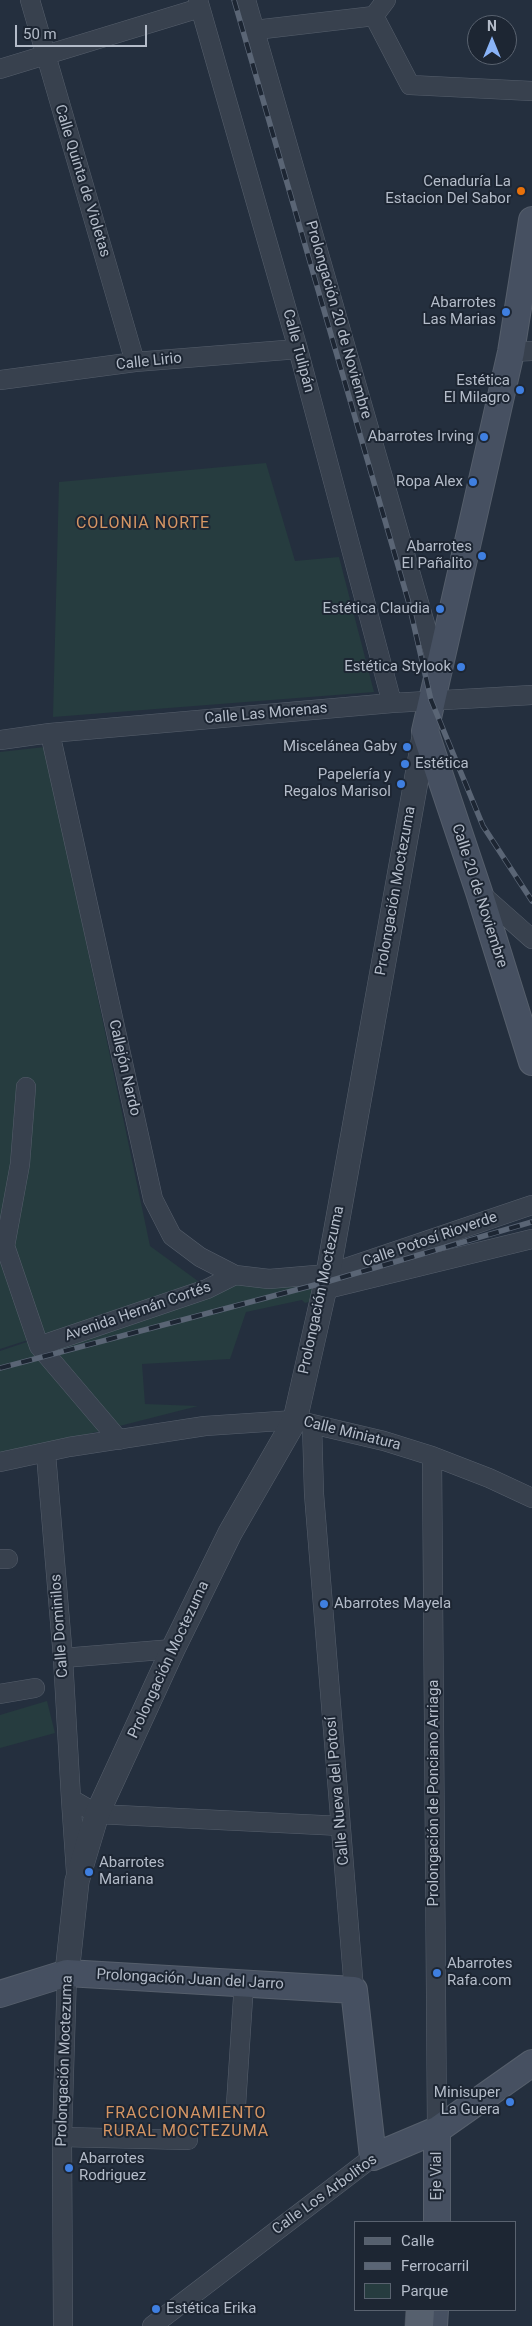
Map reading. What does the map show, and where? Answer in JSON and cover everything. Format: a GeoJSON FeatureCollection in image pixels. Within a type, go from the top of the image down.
{"type":"FeatureCollection","features":[{"type":"Feature","properties":{"kind":"main road","name":"Prolongación Moctezuma"},"geometry":{"type":"LineString","coordinates":[[425,731],[438,670],[522,351],[532,220]]}},
{"type":"Feature","properties":{"kind":"main road","name":"Calle 20 de Noviembre"},"geometry":{"type":"LineString","coordinates":[[425,731],[479,892],[532,1062]]}},
{"type":"Feature","properties":{"kind":"main road","name":"Prolongación Juan del Jarro"},"geometry":{"type":"LineString","coordinates":[[0,1994],[67,1973],[354,1990]]}},
{"type":"Feature","properties":{"kind":"main road","name":"Calle Nueva del Potosí"},"geometry":{"type":"LineString","coordinates":[[354,1990],[373,2157]]}},
{"type":"Feature","properties":{"kind":"main road","name":"Calle Los Arbolitos"},"geometry":{"type":"LineString","coordinates":[[373,2157],[437,2130],[532,2063]]}},
{"type":"Feature","properties":{"kind":"main road","name":"Eje Vial"},"geometry":{"type":"LineString","coordinates":[[437,2130],[437,2221]]}},
{"type":"Feature","properties":{"kind":"main road"},"geometry":{"type":"LineString","coordinates":[[419,2326],[420,2311]]}},
{"type":"Feature","properties":{"kind":"main road"},"geometry":{"type":"LineString","coordinates":[[434,2326],[435,2311]]}},
{"type":"Feature","properties":{"kind":"street","name":"Calle Quinta de Violetas"},"geometry":{"type":"LineString","coordinates":[[30,0],[45,57],[136,362]]}},
{"type":"Feature","properties":{"kind":"street","name":"Prolongación 20 de Noviembre"},"geometry":{"type":"LineString","coordinates":[[246,0],[438,670]]}},
{"type":"Feature","properties":{"kind":"street"},"geometry":{"type":"LineString","coordinates":[[255,30],[374,16],[386,0]]}},
{"type":"Feature","properties":{"kind":"street"},"geometry":{"type":"LineString","coordinates":[[0,69],[45,57],[199,4]]}},
{"type":"Feature","properties":{"kind":"street","name":"Calle Tulipán"},"geometry":{"type":"LineString","coordinates":[[199,4],[298,350],[392,703]]}},
{"type":"Feature","properties":{"kind":"street"},"geometry":{"type":"LineString","coordinates":[[374,16],[410,85],[532,91]]}},
{"type":"Feature","properties":{"kind":"street","name":"Calle Lirio"},"geometry":{"type":"LineString","coordinates":[[0,380],[136,362],[298,350]]}},
{"type":"Feature","properties":{"kind":"street","name":"Calle Las Morenas"},"geometry":{"type":"LineString","coordinates":[[0,740],[50,733],[392,703],[532,695]]}},
{"type":"Feature","properties":{"kind":"street","name":"Prolongación Moctezuma"},"geometry":{"type":"LineString","coordinates":[[63,2326],[62,2137],[67,1973],[77,1881],[97,1814],[230,1533],[303,1422],[325,1282],[425,731]]}},
{"type":"Feature","properties":{"kind":"street","name":"Callejón Nardo"},"geometry":{"type":"LineString","coordinates":[[50,733],[153,1199],[172,1236],[200,1257],[235,1275],[325,1282]]}},
{"type":"Feature","properties":{"kind":"street"},"geometry":{"type":"LineString","coordinates":[[479,892],[532,939]]}},
{"type":"Feature","properties":{"kind":"street"},"geometry":{"type":"LineString","coordinates":[[26,1087],[20,1164],[2,1246],[39,1346],[119,1440]]}},
{"type":"Feature","properties":{"kind":"street","name":"Calle Potosí Rioverde"},"geometry":{"type":"LineString","coordinates":[[325,1282],[532,1205]]}},
{"type":"Feature","properties":{"kind":"street","name":"Calle Potosí Rioverde"},"geometry":{"type":"LineString","coordinates":[[325,1282],[532,1239]]}},
{"type":"Feature","properties":{"kind":"street","name":"Avenida Hernán Cortés"},"geometry":{"type":"LineString","coordinates":[[39,1346],[207,1289],[235,1275]]}},
{"type":"Feature","properties":{"kind":"street","name":"Calle Miniatura"},"geometry":{"type":"LineString","coordinates":[[0,1462],[46,1454],[69,1447],[205,1426],[303,1422],[384,1441],[432,1456],[490,1478],[532,1498]]}},
{"type":"Feature","properties":{"kind":"street","name":"Calle Nueva del Potosí"},"geometry":{"type":"LineString","coordinates":[[303,1422],[314,1494],[354,1990]]}},
{"type":"Feature","properties":{"kind":"street","name":"Calle Dominilos"},"geometry":{"type":"LineString","coordinates":[[46,1454],[63,1658],[77,1881]]}},
{"type":"Feature","properties":{"kind":"street","name":"Prolongación de Ponciano Arriaga"},"geometry":{"type":"LineString","coordinates":[[432,1456],[437,2130]]}},
{"type":"Feature","properties":{"kind":"street"},"geometry":{"type":"LineString","coordinates":[[63,1658],[173,1650]]}},
{"type":"Feature","properties":{"kind":"street"},"geometry":{"type":"LineString","coordinates":[[0,1694],[35,1688]]}},
{"type":"Feature","properties":{"kind":"street"},"geometry":{"type":"LineString","coordinates":[[72,1799],[97,1814],[340,1826]]}},
{"type":"Feature","properties":{"kind":"street"},"geometry":{"type":"LineString","coordinates":[[236,2105],[244,1983]]}},
{"type":"Feature","properties":{"kind":"street"},"geometry":{"type":"LineString","coordinates":[[62,2137],[188,2140]]}},
{"type":"Feature","properties":{"kind":"street","name":"Calle Los Arbolitos"},"geometry":{"type":"LineString","coordinates":[[152,2326],[373,2157]]}},
{"type":"Feature","properties":{"kind":"green space"},"geometry":{"type":"Polygon","coordinates":[[[266,463],[295,561],[339,557],[374,692],[53,717],[59,482],[266,463]]]}},
{"type":"Feature","properties":{"kind":"green space"},"geometry":{"type":"Polygon","coordinates":[[[45,747],[150,1246],[202,1284],[319,1278],[319,1299],[305,1303],[302,1300],[246,1312],[230,1359],[142,1364],[145,1404],[198,1406],[37,1447],[0,1453],[0,1351],[140,1304],[0,1349],[0,752],[45,747]]]}},
{"type":"Feature","properties":{"kind":"green space"},"geometry":{"type":"Polygon","coordinates":[[[47,1701],[55,1733],[0,1748],[0,1715],[47,1701]]]}},
{"type":"Feature","properties":{"kind":"railway"},"geometry":{"type":"LineString","coordinates":[[234,0],[408,600],[431,700],[483,826],[532,901]]}},
{"type":"Feature","properties":{"kind":"railway"},"geometry":{"type":"LineString","coordinates":[[0,1368],[326,1282],[532,1222]]}},
{"type":"Feature","properties":{"kind":"place","name":"Cenaduría La Estacion Del Sabor"},"geometry":{"type":"Point","coordinates":[521,191]}},
{"type":"Feature","properties":{"kind":"place","name":"Abarrotes Las Marias"},"geometry":{"type":"Point","coordinates":[506,312]}},
{"type":"Feature","properties":{"kind":"place","name":"Estética El Milagro"},"geometry":{"type":"Point","coordinates":[520,390]}},
{"type":"Feature","properties":{"kind":"place","name":"Abarrotes Irving"},"geometry":{"type":"Point","coordinates":[484,437]}},
{"type":"Feature","properties":{"kind":"place","name":"Ropa Alex"},"geometry":{"type":"Point","coordinates":[473,482]}},
{"type":"Feature","properties":{"kind":"place","name":"Abarrotes El Pañalito"},"geometry":{"type":"Point","coordinates":[482,556]}},
{"type":"Feature","properties":{"kind":"place","name":"Estética Claudia"},"geometry":{"type":"Point","coordinates":[440,609]}},
{"type":"Feature","properties":{"kind":"place","name":"Estética Stylook"},"geometry":{"type":"Point","coordinates":[461,667]}},
{"type":"Feature","properties":{"kind":"place","name":"Miscelánea Gaby"},"geometry":{"type":"Point","coordinates":[407,747]}},
{"type":"Feature","properties":{"kind":"place","name":"Estética"},"geometry":{"type":"Point","coordinates":[405,764]}},
{"type":"Feature","properties":{"kind":"place","name":"Papelería y Regalos Marisol"},"geometry":{"type":"Point","coordinates":[401,784]}},
{"type":"Feature","properties":{"kind":"place","name":"Abarrotes Mayela"},"geometry":{"type":"Point","coordinates":[324,1604]}},
{"type":"Feature","properties":{"kind":"place","name":"Abarrotes Mariana"},"geometry":{"type":"Point","coordinates":[89,1872]}},
{"type":"Feature","properties":{"kind":"place","name":"Abarrotes Rafa.com"},"geometry":{"type":"Point","coordinates":[437,1973]}},
{"type":"Feature","properties":{"kind":"place","name":"Minisuper La Guera"},"geometry":{"type":"Point","coordinates":[510,2102]}},
{"type":"Feature","properties":{"kind":"place","name":"Abarrotes Rodriguez"},"geometry":{"type":"Point","coordinates":[69,2168]}},
{"type":"Feature","properties":{"kind":"place","name":"Estética Erika"},"geometry":{"type":"Point","coordinates":[156,2309]}},
{"type":"Feature","properties":{"kind":"district","name":"COLONIA NORTE"},"geometry":{"type":"Point","coordinates":[143,524]}},
{"type":"Feature","properties":{"kind":"district","name":"FRACCIONAMIENTO RURAL MOCTEZUMA"},"geometry":{"type":"Point","coordinates":[186,2123]}}]}
